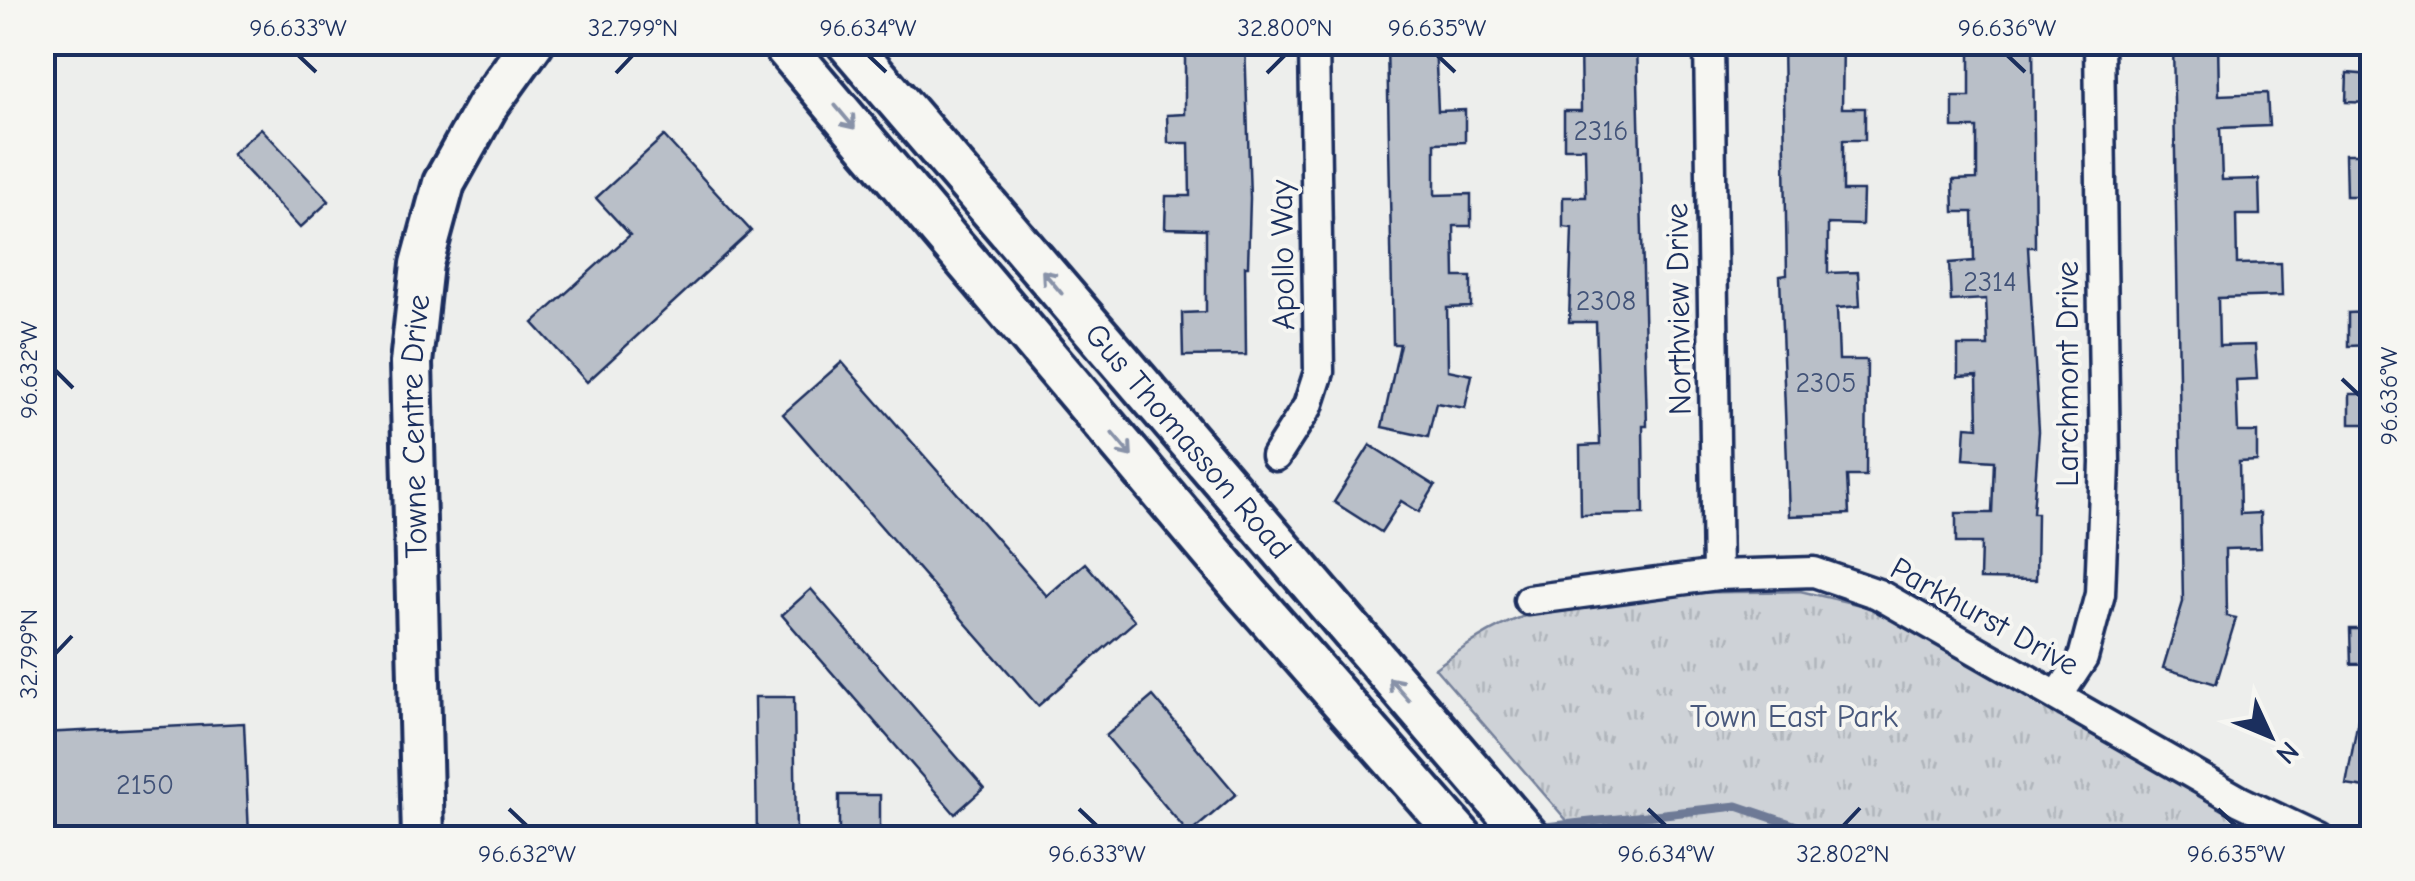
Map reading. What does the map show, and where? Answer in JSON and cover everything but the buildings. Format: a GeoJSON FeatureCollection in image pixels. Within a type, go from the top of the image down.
{"type":"FeatureCollection","features":[{"type":"Feature","properties":{"kind":"main road","name":"Towne Centre Drive"},"geometry":{"type":"LineString","coordinates":[[423,838],[410,363],[422,264],[444,184],[487,106],[533,42]]}},
{"type":"Feature","properties":{"kind":"main road","name":"Gus Thomasson Road"},"geometry":{"type":"LineString","coordinates":[[782,42],[1059,371],[1462,838]]}},
{"type":"Feature","properties":{"kind":"main road","name":"Gus Thomasson Road"},"geometry":{"type":"LineString","coordinates":[[847,42],[1529,838]]}},
{"type":"Feature","properties":{"kind":"main road"},"geometry":{"type":"LineString","coordinates":[[1059,371],[1098,337]]}},
{"type":"Feature","properties":{"kind":"street","name":"Apollo Way"},"geometry":{"type":"LineString","coordinates":[[1276,456],[1308,406],[1319,372],[1314,42]]}},
{"type":"Feature","properties":{"kind":"street","name":"Northview Drive"},"geometry":{"type":"LineString","coordinates":[[1709,42],[1717,574]]}},
{"type":"Feature","properties":{"kind":"street","name":"Larchmont Drive"},"geometry":{"type":"LineString","coordinates":[[2058,696],[2083,658],[2100,594],[2105,463],[2098,42]]}},
{"type":"Feature","properties":{"kind":"street","name":"Parkhurst Drive"},"geometry":{"type":"LineString","coordinates":[[1529,600],[1717,574],[1814,572],[1878,594],[2240,801],[2318,838]]}},
{"type":"Feature","properties":{"kind":"green space","name":"Town East Park"},"geometry":{"type":"Polygon","coordinates":[[[1800,591],[1869,607],[2283,838],[1582,838],[1435,668],[1498,627],[1553,607],[1622,596],[1800,591]]]}},
{"type":"Feature","properties":{"kind":"waterway"},"geometry":{"type":"LineString","coordinates":[[1536,828],[1737,806],[1832,838]]}},
{"type":"Feature","properties":{"kind":"waterway"},"geometry":{"type":"LineString","coordinates":[[1479,838],[1506,831]]}}]}
